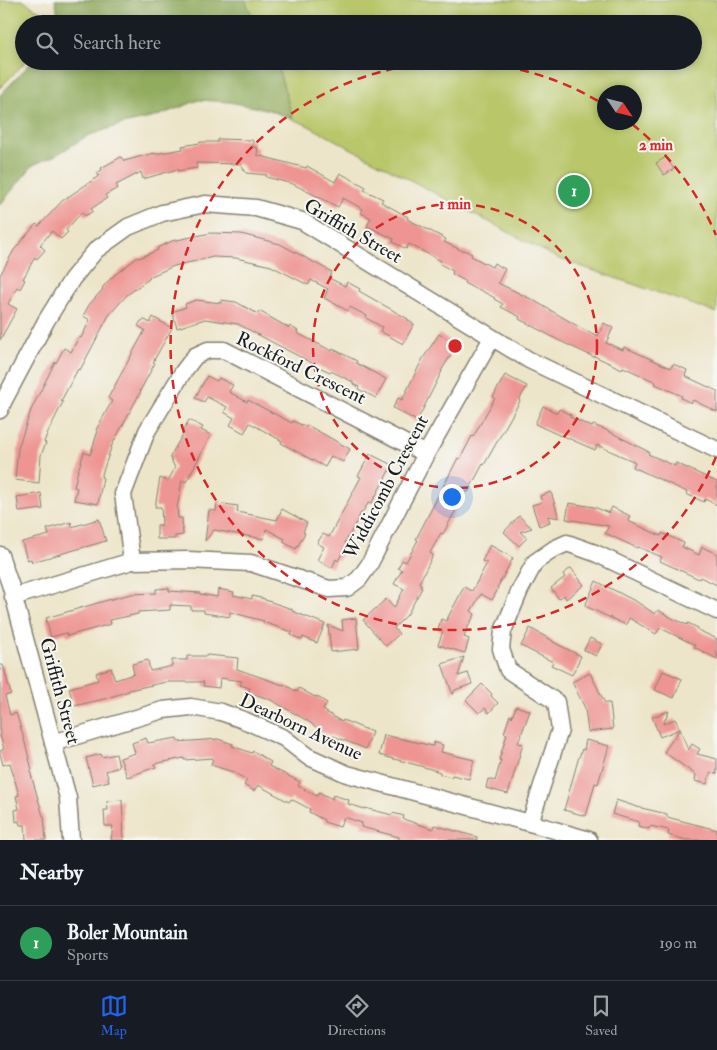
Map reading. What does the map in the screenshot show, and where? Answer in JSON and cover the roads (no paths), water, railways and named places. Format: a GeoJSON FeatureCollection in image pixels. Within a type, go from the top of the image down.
{"type":"FeatureCollection","features":[{"type":"Feature","properties":{"kind":"street","name":"Griffith Street"},"geometry":{"type":"LineString","coordinates":[[0,410],[46,321],[72,279],[96,250],[128,227],[162,213],[205,204],[256,208],[302,221],[529,360],[717,450]]}},
{"type":"Feature","properties":{"kind":"street","name":"Widdicomb Crescent"},"geometry":{"type":"LineString","coordinates":[[13,597],[132,561],[188,560],[251,563],[329,589],[347,588],[359,579],[369,565],[426,454],[492,338]]}},
{"type":"Feature","properties":{"kind":"street","name":"Rockford Crescent"},"geometry":{"type":"LineString","coordinates":[[132,561],[124,494],[147,431],[195,356],[208,350],[224,350],[426,454]]}},
{"type":"Feature","properties":{"kind":"street"},"geometry":{"type":"LineString","coordinates":[[530,822],[560,730],[556,702],[508,670],[501,649],[503,631],[520,590],[535,562],[554,549],[568,543],[595,553],[717,611]]}},
{"type":"Feature","properties":{"kind":"street","name":"Griffith Street"},"geometry":{"type":"LineString","coordinates":[[0,555],[68,798],[71,840]]}},
{"type":"Feature","properties":{"kind":"street","name":"Dearborn Avenue"},"geometry":{"type":"LineString","coordinates":[[53,743],[163,710],[199,708],[221,712],[246,721],[284,738],[308,756],[347,774],[530,822],[589,840]]}},
{"type":"Feature","properties":{"kind":"place","name":"Boler Mountain"},"geometry":{"type":"Point","coordinates":[574,191]}}]}
